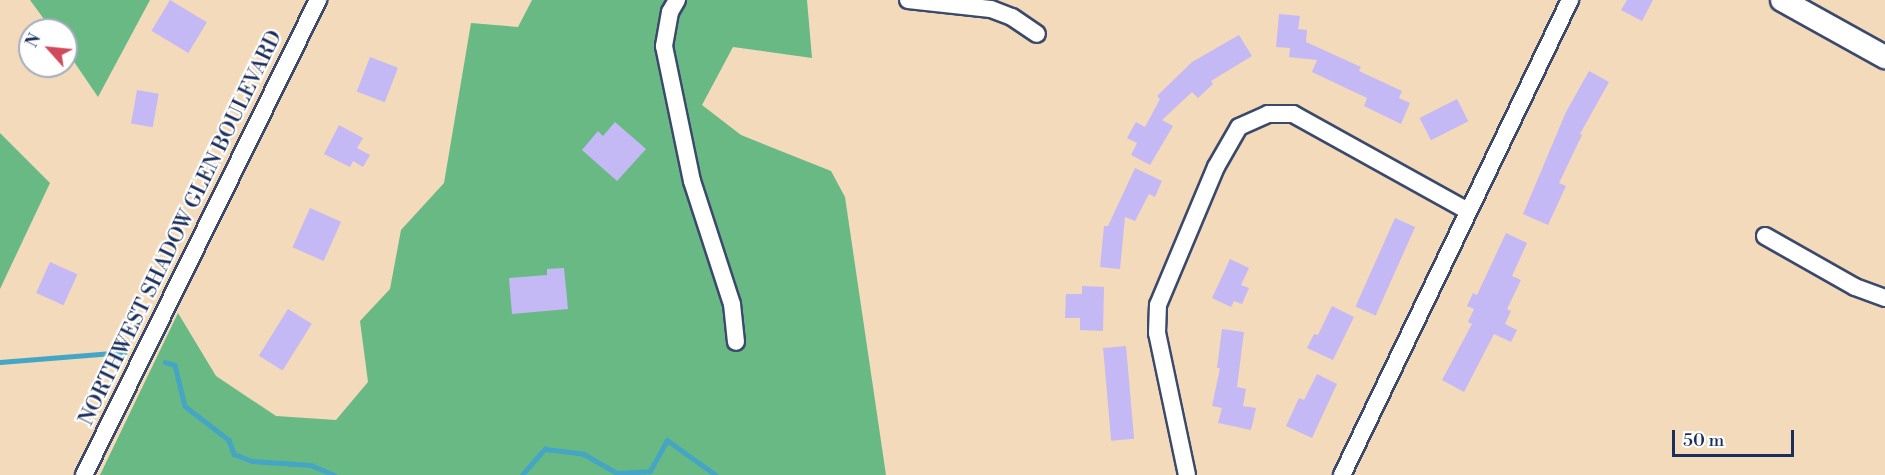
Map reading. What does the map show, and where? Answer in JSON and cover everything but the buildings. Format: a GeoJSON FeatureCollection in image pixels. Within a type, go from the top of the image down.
{"type":"FeatureCollection","features":[{"type":"Feature","properties":{"kind":"main road"},"geometry":{"type":"LineString","coordinates":[[1782,0],[1885,57]]}},
{"type":"Feature","properties":{"kind":"street","name":"NORTHWEST SHADOW GLEN BOULEVARD"},"geometry":{"type":"LineString","coordinates":[[84,475],[318,0]]}},
{"type":"Feature","properties":{"kind":"street"},"geometry":{"type":"LineString","coordinates":[[677,0],[670,12],[664,46],[692,181],[732,304],[736,342]]}},
{"type":"Feature","properties":{"kind":"street"},"geometry":{"type":"LineString","coordinates":[[908,0],[991,9],[1012,17],[1037,34]]}},
{"type":"Feature","properties":{"kind":"street"},"geometry":{"type":"LineString","coordinates":[[1342,475],[1570,0]]}},
{"type":"Feature","properties":{"kind":"street"},"geometry":{"type":"LineString","coordinates":[[1187,475],[1157,333],[1158,305],[1216,167],[1239,127],[1268,114],[1293,114],[1468,211]]}},
{"type":"Feature","properties":{"kind":"street"},"geometry":{"type":"LineString","coordinates":[[1765,236],[1855,287],[1885,298]]}},
{"type":"Feature","properties":{"kind":"green space"},"geometry":{"type":"Polygon","coordinates":[[[30,0],[150,0],[98,97],[78,68],[78,18],[43,18],[30,0]]]}},
{"type":"Feature","properties":{"kind":"green space"},"geometry":{"type":"Polygon","coordinates":[[[532,0],[807,0],[812,58],[733,47],[702,105],[741,135],[831,171],[845,197],[886,475],[100,475],[178,313],[216,376],[276,416],[336,420],[368,382],[360,321],[390,289],[401,230],[444,183],[471,23],[518,27],[532,0]]]}},
{"type":"Feature","properties":{"kind":"green space"},"geometry":{"type":"Polygon","coordinates":[[[0,133],[50,183],[0,289],[0,133]]]}},
{"type":"Feature","properties":{"kind":"waterway"},"geometry":{"type":"LineString","coordinates":[[0,362],[125,352]]}},
{"type":"Feature","properties":{"kind":"waterway"},"geometry":{"type":"LineString","coordinates":[[165,362],[175,365],[185,406],[229,440],[234,454],[252,461],[311,465],[334,475]]}},
{"type":"Feature","properties":{"kind":"waterway"},"geometry":{"type":"LineString","coordinates":[[522,475],[545,449],[584,454],[617,473],[650,471],[667,440],[716,475]]}}]}
